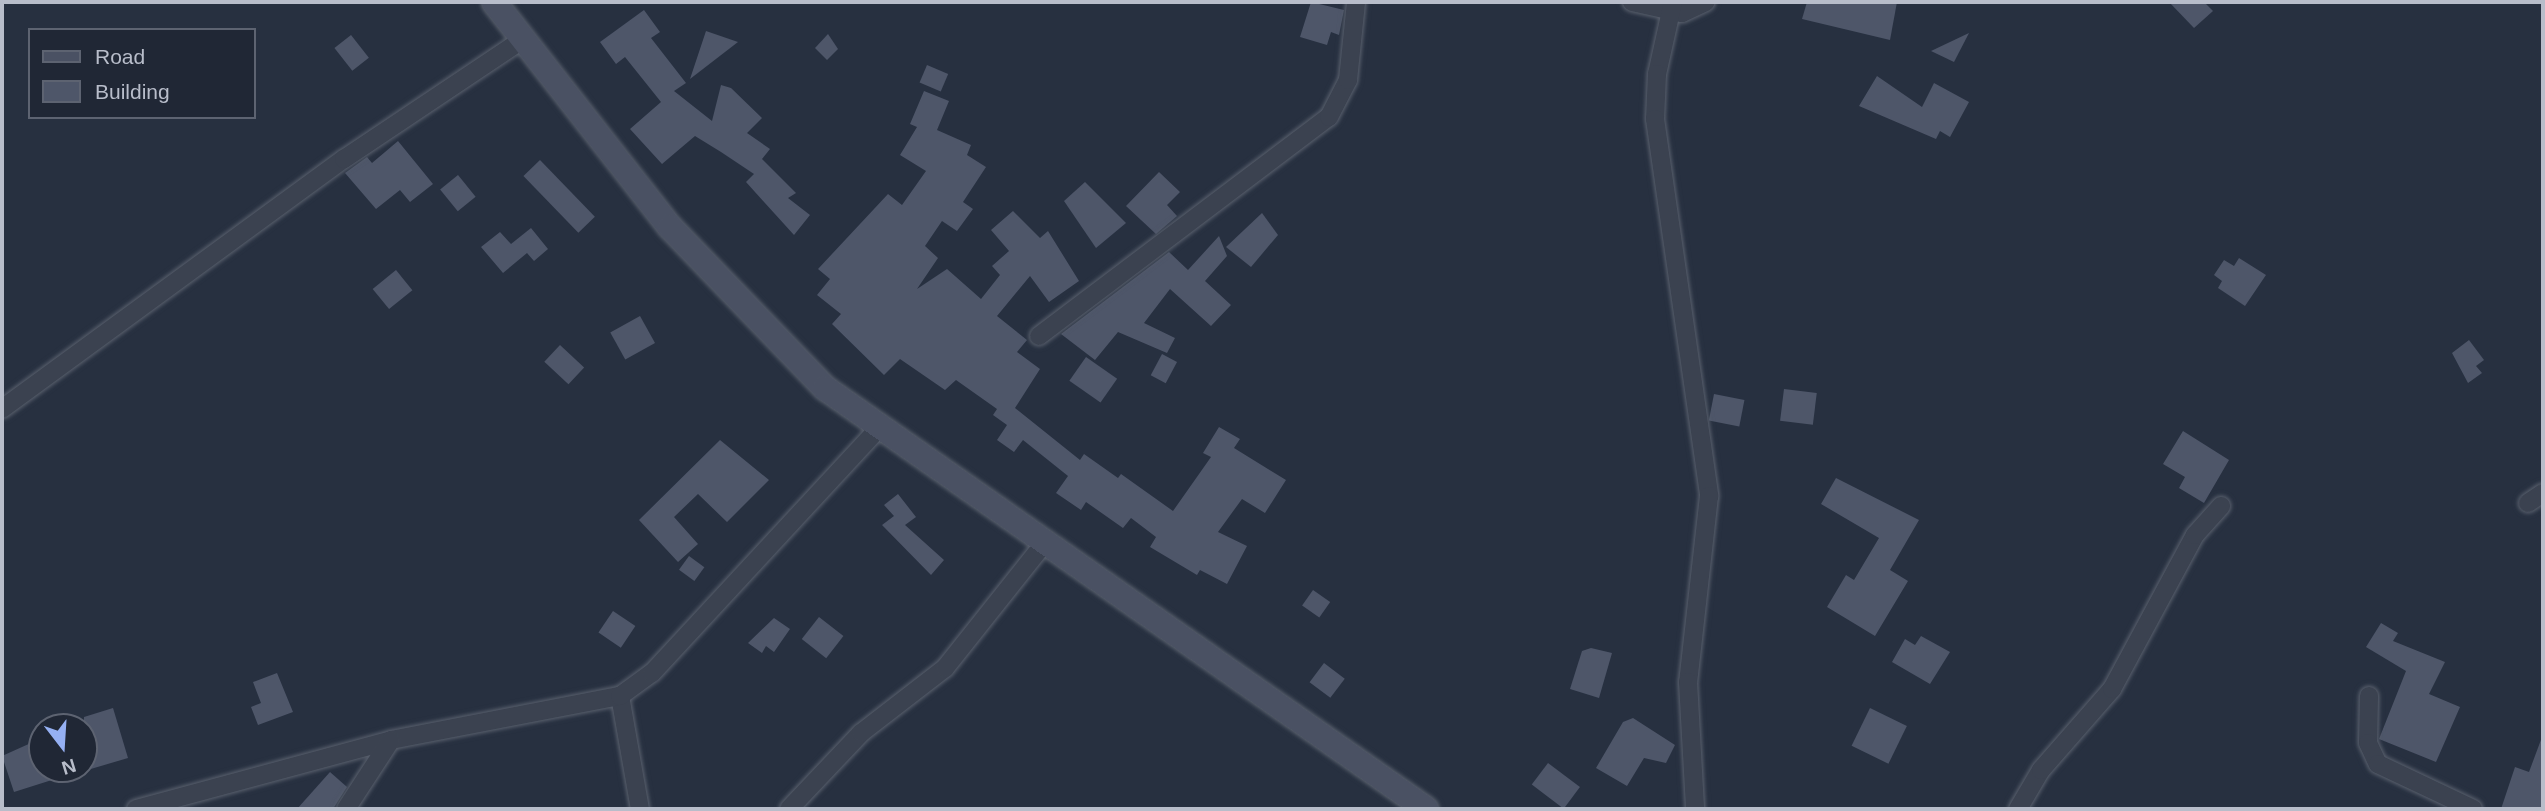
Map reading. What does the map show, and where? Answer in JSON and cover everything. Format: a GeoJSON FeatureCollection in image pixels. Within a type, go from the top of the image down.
{"type":"FeatureCollection","features":[{"type":"Feature","properties":{"kind":"main road"},"geometry":{"type":"LineString","coordinates":[[494,2],[670,227],[825,388],[1042,546],[1424,809]]}},
{"type":"Feature","properties":{"kind":"street"},"geometry":{"type":"LineString","coordinates":[[1039,336],[1329,117],[1348,80],[1356,2]]}},
{"type":"Feature","properties":{"kind":"street"},"geometry":{"type":"LineString","coordinates":[[1632,2],[1673,7],[1706,2]]}},
{"type":"Feature","properties":{"kind":"street"},"geometry":{"type":"LineString","coordinates":[[1673,7],[1657,74],[1655,118],[1709,496],[1688,682],[1695,809]]}},
{"type":"Feature","properties":{"kind":"street"},"geometry":{"type":"LineString","coordinates":[[2,409],[344,159],[522,40]]}},
{"type":"Feature","properties":{"kind":"street"},"geometry":{"type":"LineString","coordinates":[[136,809],[391,740],[620,696],[652,673],[878,428]]}},
{"type":"Feature","properties":{"kind":"street"},"geometry":{"type":"LineString","coordinates":[[2528,503],[2543,493]]}},
{"type":"Feature","properties":{"kind":"street"},"geometry":{"type":"LineString","coordinates":[[2018,809],[2041,771],[2112,689],[2195,535],[2221,506]]}},
{"type":"Feature","properties":{"kind":"street"},"geometry":{"type":"LineString","coordinates":[[789,809],[861,733],[945,668],[1042,546]]}},
{"type":"Feature","properties":{"kind":"street"},"geometry":{"type":"LineString","coordinates":[[620,696],[640,809]]}},
{"type":"Feature","properties":{"kind":"street"},"geometry":{"type":"LineString","coordinates":[[2370,696],[2368,743],[2378,764],[2473,809]]}},
{"type":"Feature","properties":{"kind":"street"},"geometry":{"type":"LineString","coordinates":[[346,809],[391,740]]}},
{"type":"Feature","properties":{"kind":"building"},"geometry":{"type":"Polygon","coordinates":[[[1311,2],[1344,10],[1339,35],[1331,32],[1327,45],[1300,37],[1311,2]]]}},
{"type":"Feature","properties":{"kind":"building"},"geometry":{"type":"Polygon","coordinates":[[[1807,2],[1897,2],[1890,40],[1802,19],[1807,2]]]}},
{"type":"Feature","properties":{"kind":"building"},"geometry":{"type":"Polygon","coordinates":[[[2169,2],[2204,2],[2213,11],[2194,28],[2169,2]]]}},
{"type":"Feature","properties":{"kind":"building"},"geometry":{"type":"Polygon","coordinates":[[[644,10],[660,32],[651,38],[686,83],[674,91],[712,121],[721,85],[731,88],[762,118],[747,133],[770,149],[762,159],[796,193],[788,198],[810,215],[794,235],[746,182],[754,174],[721,152],[695,136],[662,164],[630,129],[661,102],[625,57],[616,64],[600,42],[644,10]]]}},
{"type":"Feature","properties":{"kind":"building"},"geometry":{"type":"Polygon","coordinates":[[[706,31],[738,42],[690,79],[706,31]]]}},
{"type":"Feature","properties":{"kind":"building"},"geometry":{"type":"Polygon","coordinates":[[[1969,33],[1954,62],[1931,51],[1969,33]]]}},
{"type":"Feature","properties":{"kind":"building"},"geometry":{"type":"Polygon","coordinates":[[[828,34],[838,49],[827,60],[815,48],[828,34]]]}},
{"type":"Feature","properties":{"kind":"building"},"geometry":{"type":"Polygon","coordinates":[[[351,35],[369,58],[352,71],[334,48],[351,35]]]}},
{"type":"Feature","properties":{"kind":"building"},"geometry":{"type":"Polygon","coordinates":[[[927,65],[948,74],[941,91],[920,82],[927,65]]]}},
{"type":"Feature","properties":{"kind":"building"},"geometry":{"type":"Polygon","coordinates":[[[1877,76],[1922,107],[1934,83],[1969,102],[1950,137],[1940,131],[1936,139],[1859,106],[1877,76]]]}},
{"type":"Feature","properties":{"kind":"building"},"geometry":{"type":"Polygon","coordinates":[[[924,91],[949,101],[937,130],[971,145],[967,155],[986,167],[963,202],[973,209],[957,231],[942,221],[925,246],[938,258],[917,289],[947,269],[981,299],[1000,275],[992,266],[1009,251],[991,230],[1013,211],[1040,238],[1048,231],[1079,281],[1049,302],[1030,276],[997,316],[1027,340],[1017,352],[1040,369],[1015,408],[1080,460],[1084,454],[1118,478],[1121,474],[1173,511],[1211,457],[1203,453],[1219,427],[1240,439],[1234,448],[1286,480],[1265,513],[1242,499],[1218,532],[1247,546],[1227,584],[1200,570],[1197,575],[1150,547],[1156,537],[1131,518],[1123,528],[1086,502],[1081,510],[1056,493],[1068,476],[1023,440],[1014,452],[997,440],[1007,425],[993,415],[997,409],[956,380],[945,390],[900,359],[884,375],[832,324],[841,314],[817,295],[830,279],[818,269],[888,194],[902,205],[926,171],[900,155],[917,127],[910,124],[924,91]]]}},
{"type":"Feature","properties":{"kind":"building"},"geometry":{"type":"Polygon","coordinates":[[[398,141],[433,184],[410,202],[400,190],[376,209],[345,173],[367,157],[372,163],[398,141]]]}},
{"type":"Feature","properties":{"kind":"building"},"geometry":{"type":"Polygon","coordinates":[[[540,160],[595,217],[578,233],[523,176],[540,160]]]}},
{"type":"Feature","properties":{"kind":"building"},"geometry":{"type":"Polygon","coordinates":[[[1159,172],[1180,192],[1167,205],[1177,216],[1156,234],[1126,206],[1159,172]]]}},
{"type":"Feature","properties":{"kind":"building"},"geometry":{"type":"Polygon","coordinates":[[[458,175],[476,197],[458,211],[440,189],[458,175]]]}},
{"type":"Feature","properties":{"kind":"building"},"geometry":{"type":"Polygon","coordinates":[[[1085,182],[1126,223],[1096,248],[1064,201],[1085,182]]]}},
{"type":"Feature","properties":{"kind":"building"},"geometry":{"type":"Polygon","coordinates":[[[1262,213],[1278,235],[1251,267],[1226,247],[1262,213]]]}},
{"type":"Feature","properties":{"kind":"building"},"geometry":{"type":"Polygon","coordinates":[[[531,228],[548,249],[534,261],[527,253],[503,273],[481,247],[500,232],[511,244],[531,228]]]}},
{"type":"Feature","properties":{"kind":"building"},"geometry":{"type":"Polygon","coordinates":[[[1219,236],[1227,256],[1205,281],[1231,305],[1211,326],[1170,289],[1144,323],[1175,338],[1167,353],[1118,332],[1095,360],[1061,334],[1169,252],[1188,270],[1219,236]]]}},
{"type":"Feature","properties":{"kind":"building"},"geometry":{"type":"Polygon","coordinates":[[[2239,258],[2266,275],[2245,306],[2218,288],[2222,281],[2214,275],[2224,260],[2234,266],[2239,258]]]}},
{"type":"Feature","properties":{"kind":"building"},"geometry":{"type":"Polygon","coordinates":[[[396,270],[412,290],[389,309],[373,289],[396,270]]]}},
{"type":"Feature","properties":{"kind":"building"},"geometry":{"type":"Polygon","coordinates":[[[640,316],[655,343],[625,360],[610,332],[640,316]]]}},
{"type":"Feature","properties":{"kind":"building"},"geometry":{"type":"Polygon","coordinates":[[[2469,340],[2484,360],[2476,366],[2482,373],[2468,383],[2452,353],[2469,340]]]}},
{"type":"Feature","properties":{"kind":"building"},"geometry":{"type":"Polygon","coordinates":[[[560,345],[584,368],[568,384],[544,362],[560,345]]]}},
{"type":"Feature","properties":{"kind":"building"},"geometry":{"type":"Polygon","coordinates":[[[1162,354],[1177,362],[1166,383],[1151,375],[1162,354]]]}},
{"type":"Feature","properties":{"kind":"building"},"geometry":{"type":"Polygon","coordinates":[[[1086,357],[1117,379],[1100,403],[1069,381],[1086,357]]]}},
{"type":"Feature","properties":{"kind":"building"},"geometry":{"type":"Polygon","coordinates":[[[1784,389],[1817,393],[1813,425],[1780,421],[1784,389]]]}},
{"type":"Feature","properties":{"kind":"building"},"geometry":{"type":"Polygon","coordinates":[[[1714,394],[1744,400],[1739,426],[1709,421],[1714,394]]]}},
{"type":"Feature","properties":{"kind":"building"},"geometry":{"type":"Polygon","coordinates":[[[2183,431],[2229,460],[2204,503],[2179,488],[2185,477],[2163,464],[2183,431]]]}},
{"type":"Feature","properties":{"kind":"building"},"geometry":{"type":"Polygon","coordinates":[[[720,440],[769,480],[727,522],[698,494],[674,517],[698,544],[678,562],[639,520],[720,440]]]}},
{"type":"Feature","properties":{"kind":"building"},"geometry":{"type":"Polygon","coordinates":[[[1836,478],[1919,520],[1890,570],[1908,581],[1875,636],[1827,607],[1846,575],[1854,580],[1879,538],[1821,504],[1836,478]]]}},
{"type":"Feature","properties":{"kind":"building"},"geometry":{"type":"Polygon","coordinates":[[[898,494],[916,517],[905,525],[944,560],[931,575],[882,525],[894,516],[884,505],[898,494]]]}},
{"type":"Feature","properties":{"kind":"building"},"geometry":{"type":"Polygon","coordinates":[[[689,556],[704,567],[694,581],[679,570],[689,556]]]}},
{"type":"Feature","properties":{"kind":"building"},"geometry":{"type":"Polygon","coordinates":[[[1313,590],[1330,602],[1319,618],[1302,606],[1313,590]]]}},
{"type":"Feature","properties":{"kind":"building"},"geometry":{"type":"Polygon","coordinates":[[[613,611],[635,626],[621,648],[598,633],[613,611]]]}},
{"type":"Feature","properties":{"kind":"building"},"geometry":{"type":"Polygon","coordinates":[[[819,617],[843,636],[826,658],[802,639],[819,617]]]}},
{"type":"Feature","properties":{"kind":"building"},"geometry":{"type":"Polygon","coordinates":[[[774,618],[790,629],[774,652],[766,646],[762,653],[748,643],[774,618]]]}},
{"type":"Feature","properties":{"kind":"building"},"geometry":{"type":"Polygon","coordinates":[[[2381,623],[2398,633],[2393,641],[2445,662],[2429,694],[2460,707],[2436,762],[2379,739],[2406,671],[2366,647],[2381,623]]]}},
{"type":"Feature","properties":{"kind":"building"},"geometry":{"type":"Polygon","coordinates":[[[1921,636],[1950,652],[1930,684],[1892,662],[1905,639],[1915,645],[1921,636]]]}},
{"type":"Feature","properties":{"kind":"building"},"geometry":{"type":"Polygon","coordinates":[[[1591,648],[1612,653],[1599,698],[1570,689],[1582,651],[1591,648]]]}},
{"type":"Feature","properties":{"kind":"building"},"geometry":{"type":"Polygon","coordinates":[[[1324,663],[1345,679],[1330,698],[1310,682],[1324,663]]]}},
{"type":"Feature","properties":{"kind":"building"},"geometry":{"type":"Polygon","coordinates":[[[277,673],[293,712],[258,725],[251,707],[261,703],[253,682],[277,673]]]}},
{"type":"Feature","properties":{"kind":"building"},"geometry":{"type":"Polygon","coordinates":[[[113,708],[128,758],[98,767],[97,713],[113,708]]]}},
{"type":"Feature","properties":{"kind":"building"},"geometry":{"type":"Polygon","coordinates":[[[1870,708],[1907,726],[1888,764],[1852,746],[1870,708]]]}},
{"type":"Feature","properties":{"kind":"building"},"geometry":{"type":"Polygon","coordinates":[[[1633,718],[1675,745],[1666,763],[1644,758],[1627,786],[1596,768],[1623,722],[1633,718]]]}},
{"type":"Feature","properties":{"kind":"building"},"geometry":{"type":"Polygon","coordinates":[[[2542,737],[2543,809],[2501,809],[2515,767],[2529,772],[2542,737]]]}},
{"type":"Feature","properties":{"kind":"building"},"geometry":{"type":"Polygon","coordinates":[[[28,744],[28,783],[42,783],[14,792],[2,756],[28,744]]]}},
{"type":"Feature","properties":{"kind":"building"},"geometry":{"type":"Polygon","coordinates":[[[1548,763],[1580,787],[1564,809],[1532,785],[1548,763]]]}},
{"type":"Feature","properties":{"kind":"building"},"geometry":{"type":"Polygon","coordinates":[[[330,772],[347,787],[333,809],[297,809],[330,772]]]}}]}
